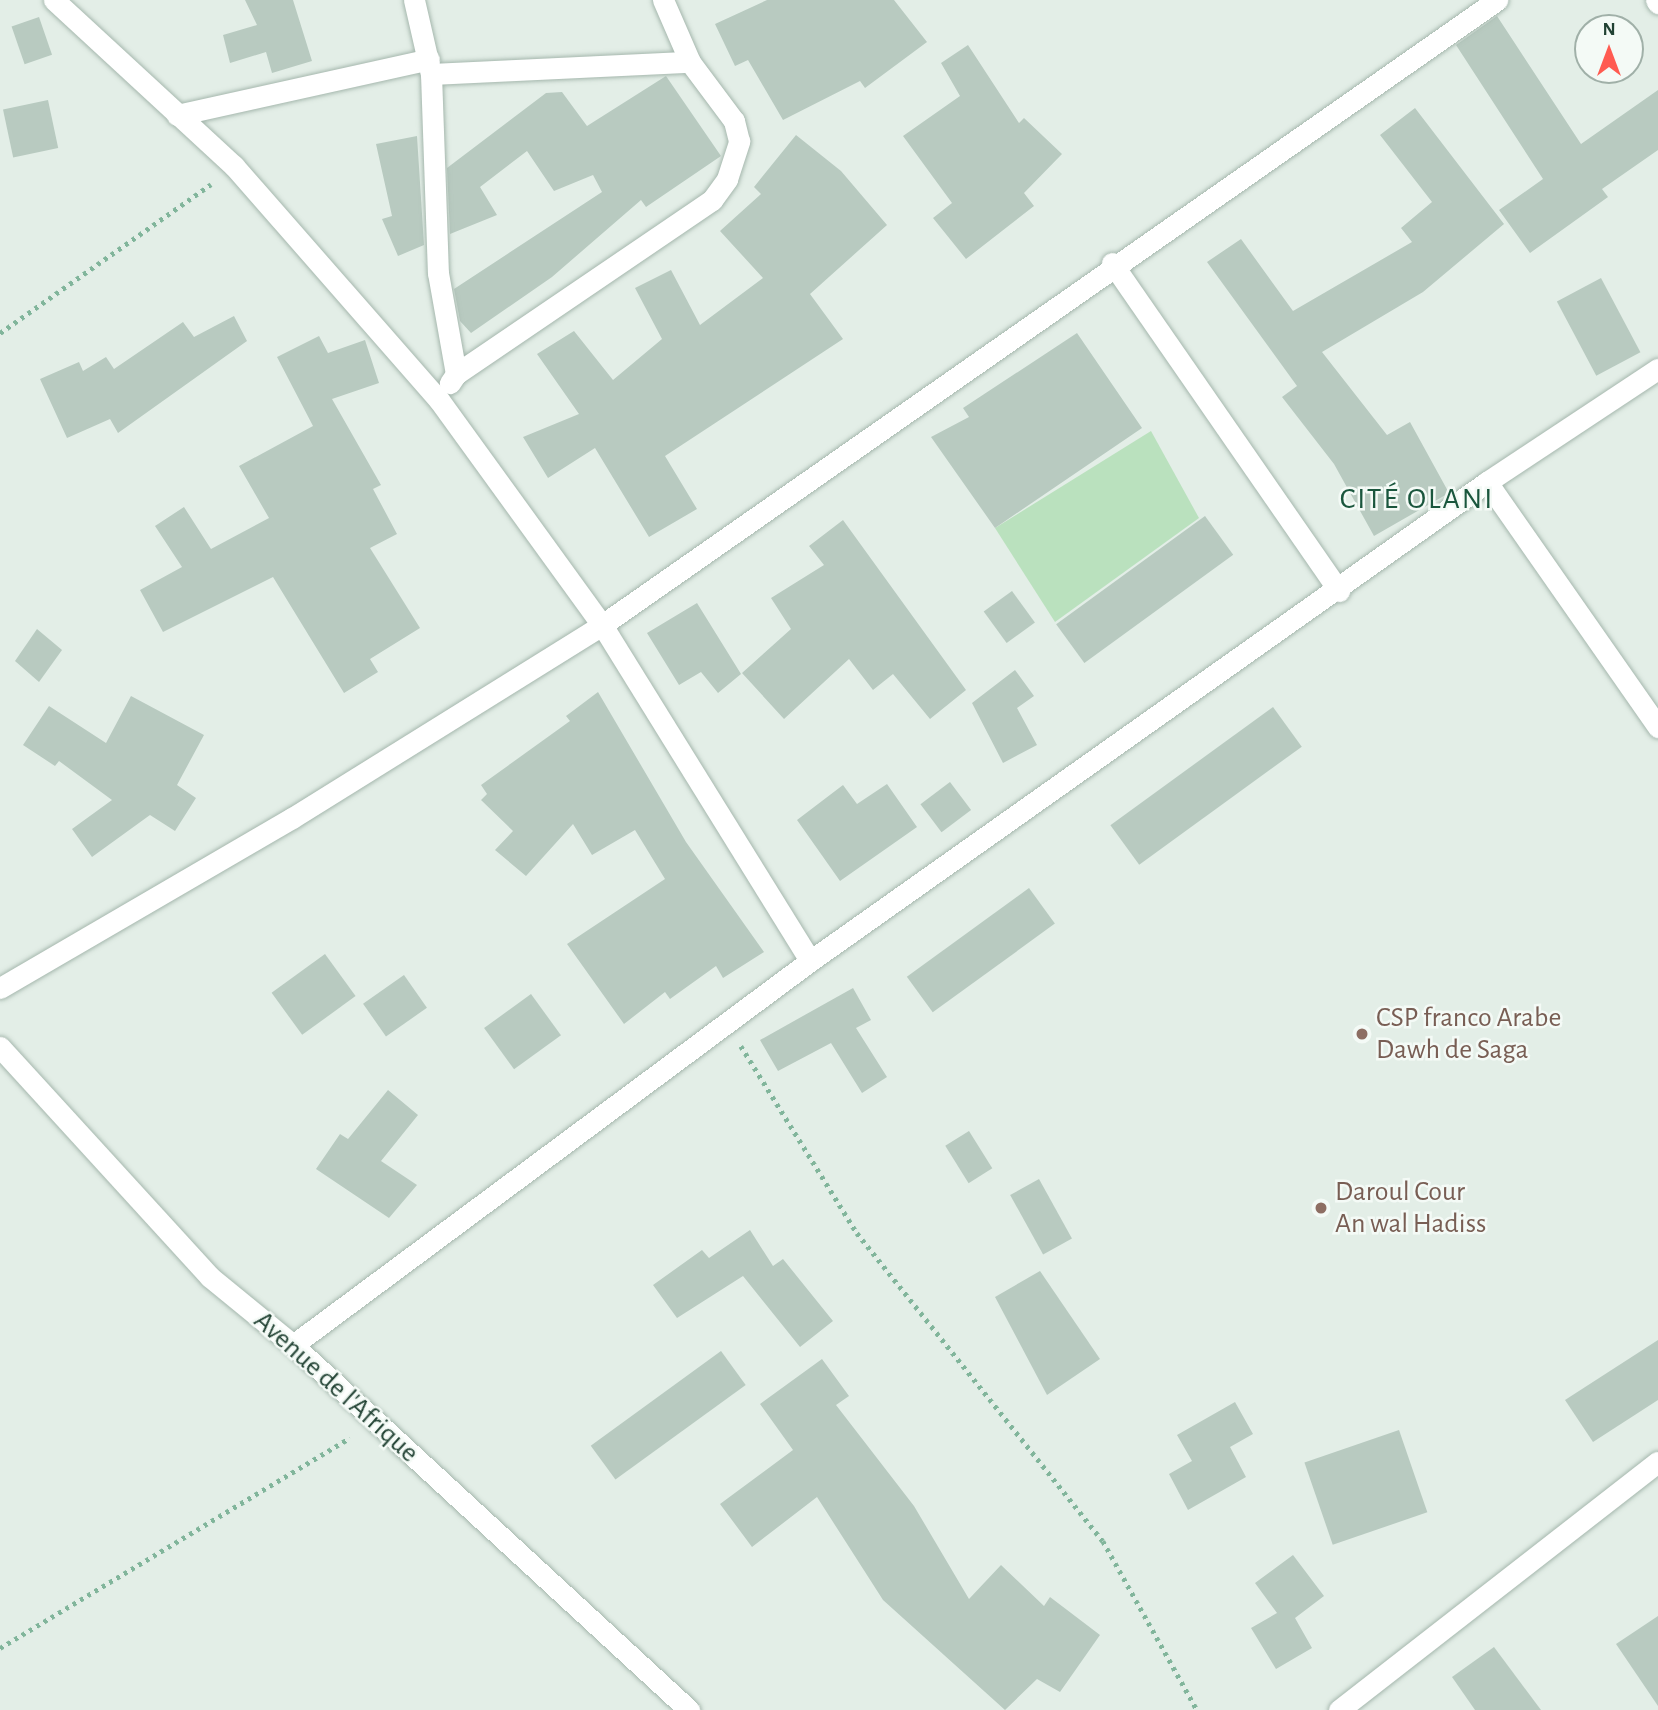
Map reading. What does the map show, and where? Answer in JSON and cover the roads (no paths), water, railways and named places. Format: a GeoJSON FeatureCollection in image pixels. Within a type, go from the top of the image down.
{"type":"FeatureCollection","features":[{"type":"Feature","properties":{"kind":"street"},"geometry":{"type":"LineString","coordinates":[[54,0],[234,166],[439,400],[602,625],[810,961]]}},
{"type":"Feature","properties":{"kind":"street"},"geometry":{"type":"LineString","coordinates":[[414,0],[430,66],[438,273],[456,374]]}},
{"type":"Feature","properties":{"kind":"street"},"geometry":{"type":"LineString","coordinates":[[439,400],[456,374],[719,189],[737,160],[737,131],[690,62],[663,0]]}},
{"type":"Feature","properties":{"kind":"street"},"geometry":{"type":"LineString","coordinates":[[0,988],[292,818],[602,625],[1112,263],[1497,0]]}},
{"type":"Feature","properties":{"kind":"street"},"geometry":{"type":"LineString","coordinates":[[177,115],[430,66],[690,62]]}},
{"type":"Feature","properties":{"kind":"street"},"geometry":{"type":"LineString","coordinates":[[1112,263],[1339,591]]}},
{"type":"Feature","properties":{"kind":"street"},"geometry":{"type":"LineString","coordinates":[[293,1345],[728,1025],[810,961],[1339,591],[1487,482],[1658,369]]}},
{"type":"Feature","properties":{"kind":"street"},"geometry":{"type":"LineString","coordinates":[[1487,482],[1658,727]]}},
{"type":"Feature","properties":{"kind":"street","name":"Avenue de l'Afrique"},"geometry":{"type":"LineString","coordinates":[[0,1047],[210,1277],[293,1345],[689,1710]]}},
{"type":"Feature","properties":{"kind":"street"},"geometry":{"type":"LineString","coordinates":[[1339,1710],[1658,1462]]}},
{"type":"Feature","properties":{"kind":"place","name":"CSP franco Arabe Dawh de Saga"},"geometry":{"type":"Point","coordinates":[1362,1034]}},
{"type":"Feature","properties":{"kind":"place","name":"Daroul Cour An wal Hadiss"},"geometry":{"type":"Point","coordinates":[1321,1208]}},
{"type":"Feature","properties":{"kind":"district","name":"CITÉ OLANI"},"geometry":{"type":"Point","coordinates":[1417,499]}}]}
